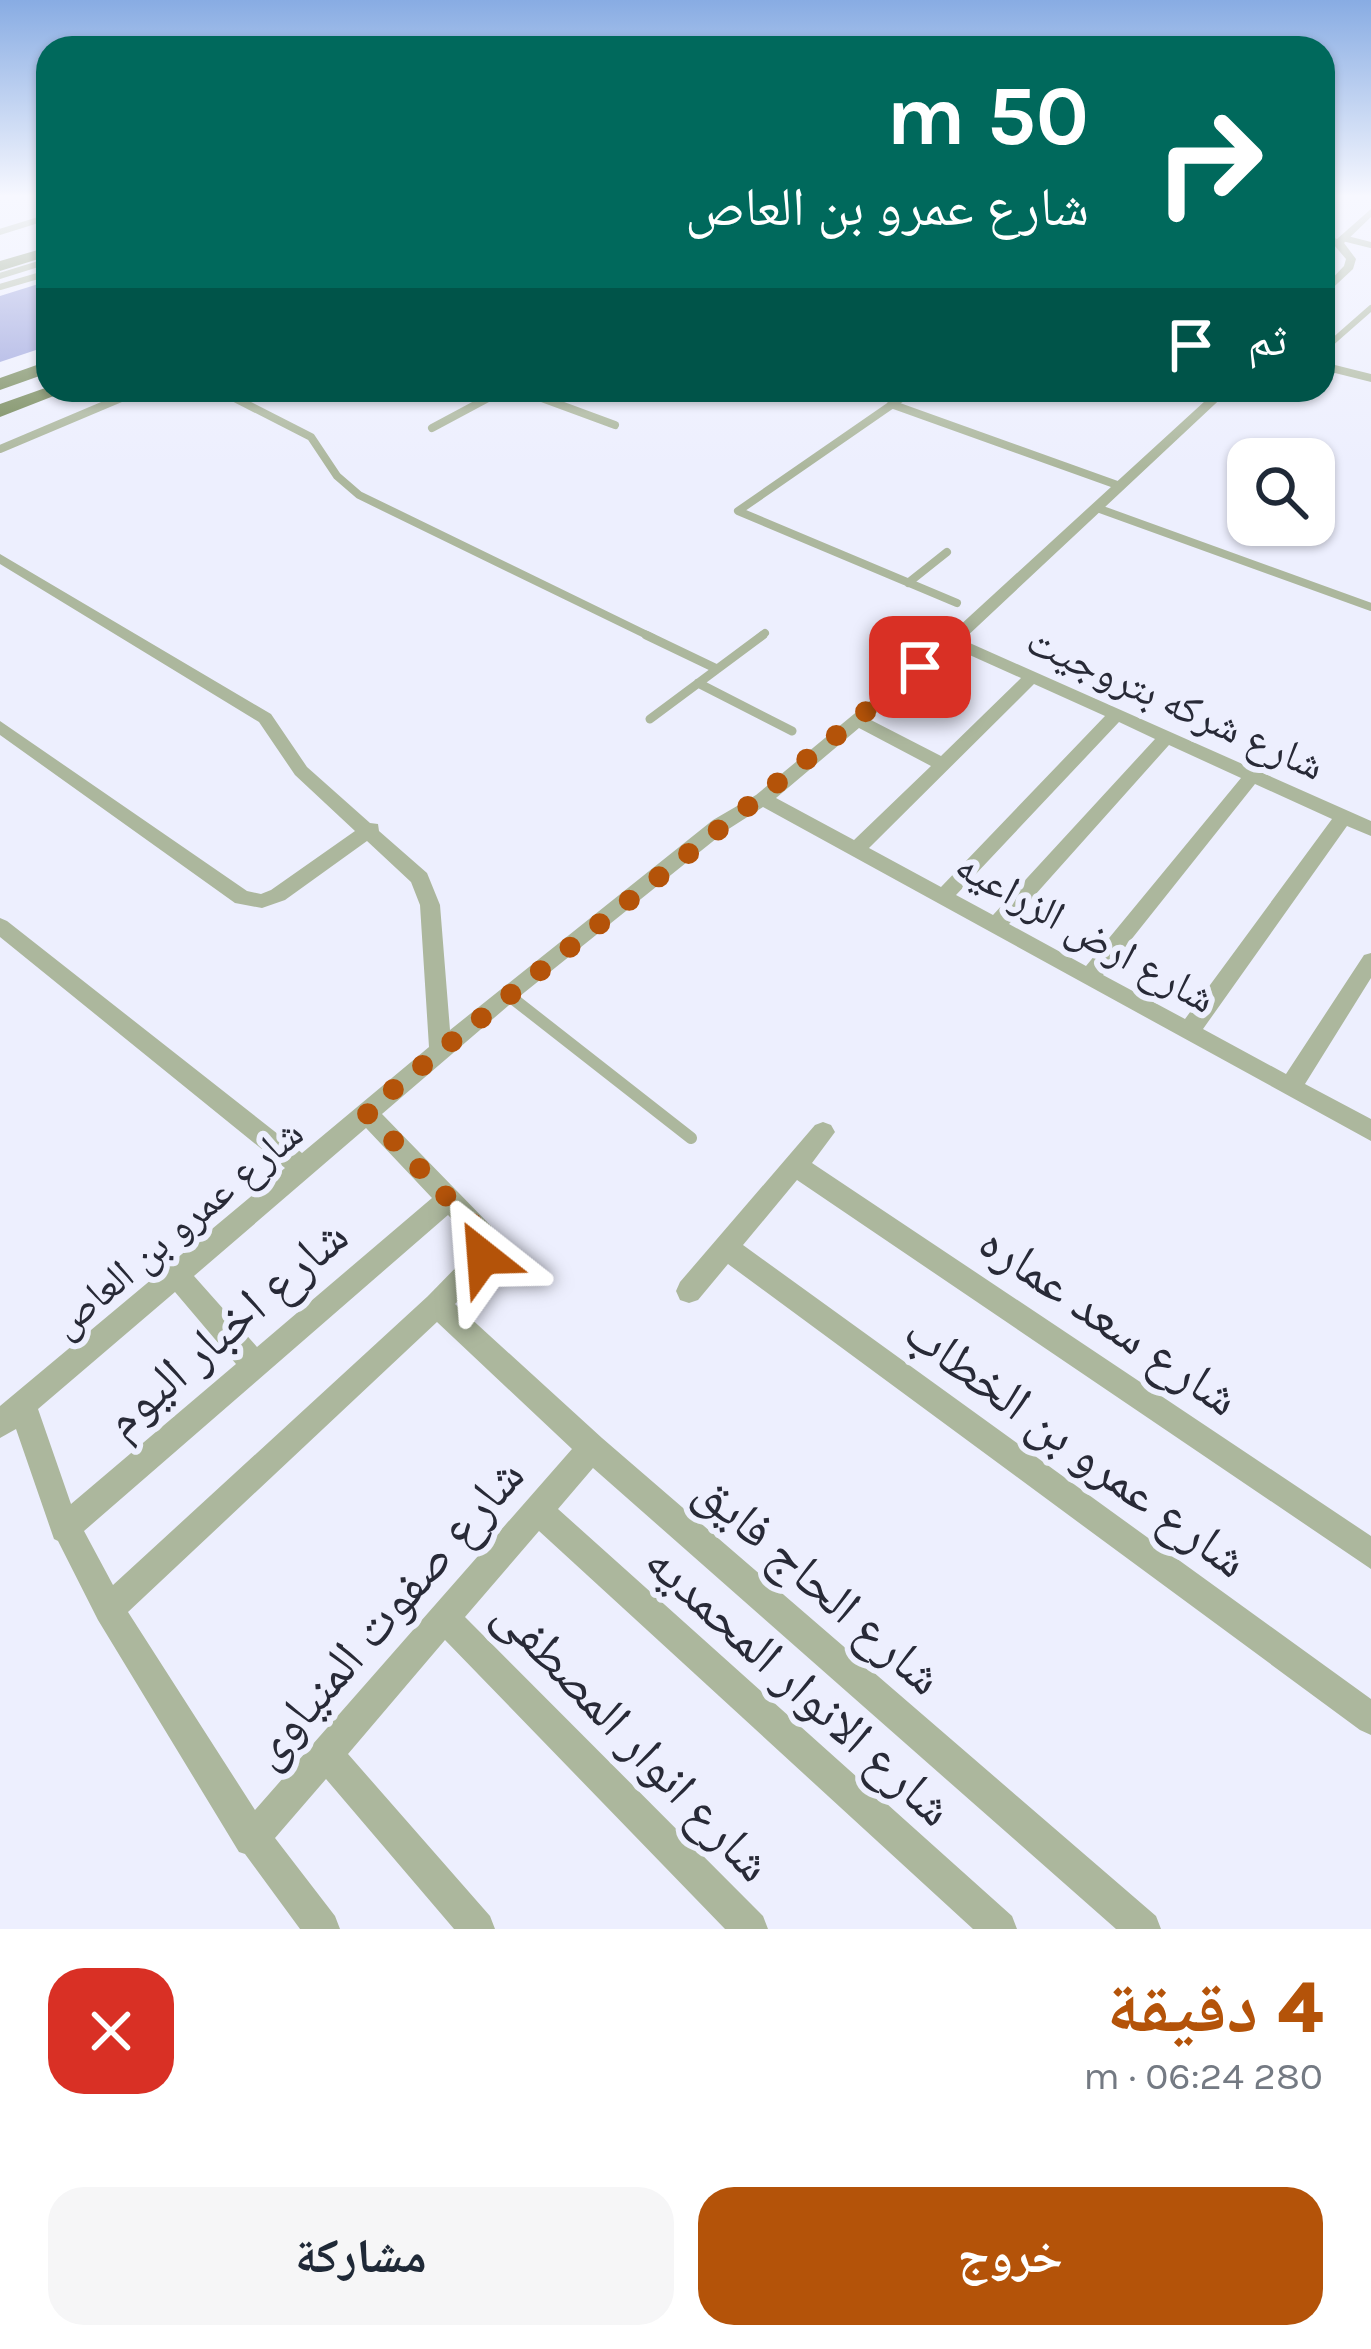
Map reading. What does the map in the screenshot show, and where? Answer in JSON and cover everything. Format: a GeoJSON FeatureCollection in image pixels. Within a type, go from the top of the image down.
{"type":"FeatureCollection","features":[{"type":"Feature","properties":{"kind":"main road"},"geometry":{"type":"LineString","coordinates":[[0,411],[36,395]]}},
{"type":"Feature","properties":{"kind":"street"},"geometry":{"type":"LineString","coordinates":[[1335,369],[1371,378]]}},
{"type":"Feature","properties":{"kind":"street","name":"شارع عمرو بن العاص"},"geometry":{"type":"LineString","coordinates":[[11,1414],[507,994],[720,825],[763,799],[952,641],[1211,402]]}},
{"type":"Feature","properties":{"kind":"street"},"geometry":{"type":"LineString","coordinates":[[0,558],[265,718],[302,771],[420,878],[427,892],[440,1050]]}},
{"type":"Feature","properties":{"kind":"street","name":"شارع شركه بتروجيت"},"geometry":{"type":"LineString","coordinates":[[952,641],[1371,829]]}},
{"type":"Feature","properties":{"kind":"street"},"geometry":{"type":"LineString","coordinates":[[856,850],[1032,677]]}},
{"type":"Feature","properties":{"kind":"street"},"geometry":{"type":"LineString","coordinates":[[943,897],[1116,716]]}},
{"type":"Feature","properties":{"kind":"street"},"geometry":{"type":"LineString","coordinates":[[856,719],[943,765]]}},
{"type":"Feature","properties":{"kind":"street"},"geometry":{"type":"LineString","coordinates":[[0,727],[242,898],[262,901],[278,895],[371,829]]}},
{"type":"Feature","properties":{"kind":"street"},"geometry":{"type":"LineString","coordinates":[[995,926],[1167,737]]}},
{"type":"Feature","properties":{"kind":"street"},"geometry":{"type":"LineString","coordinates":[[1090,977],[1252,776]]}},
{"type":"Feature","properties":{"kind":"street","name":"شارع ارض الزراعيه"},"geometry":{"type":"LineString","coordinates":[[763,799],[1371,1131]]}},
{"type":"Feature","properties":{"kind":"street"},"geometry":{"type":"LineString","coordinates":[[1189,1031],[1344,817]]}},
{"type":"Feature","properties":{"kind":"street"},"geometry":{"type":"LineString","coordinates":[[0,926],[302,1167]]}},
{"type":"Feature","properties":{"kind":"street"},"geometry":{"type":"LineString","coordinates":[[1290,1087],[1371,961]]}},
{"type":"Feature","properties":{"kind":"street"},"geometry":{"type":"LineString","coordinates":[[109,1609],[475,1267],[485,1245],[482,1234],[366,1112]]}},
{"type":"Feature","properties":{"kind":"street"},"geometry":{"type":"LineString","coordinates":[[688,1291],[823,1132]]}},
{"type":"Feature","properties":{"kind":"street","name":"شارع سعد عماره"},"geometry":{"type":"LineString","coordinates":[[795,1165],[1371,1554]]}},
{"type":"Feature","properties":{"kind":"street","name":"شارع اخبار اليوم"},"geometry":{"type":"LineString","coordinates":[[64,1529],[449,1199]]}},
{"type":"Feature","properties":{"kind":"street","name":"شارع عمرو بن الخطاب"},"geometry":{"type":"LineString","coordinates":[[725,1247],[1371,1719]]}},
{"type":"Feature","properties":{"kind":"street"},"geometry":{"type":"LineString","coordinates":[[176,1275],[255,1365]]}},
{"type":"Feature","properties":{"kind":"street","name":"شارع الحاج فايق"},"geometry":{"type":"LineString","coordinates":[[437,1305],[592,1448],[1143,1929]]}},
{"type":"Feature","properties":{"kind":"street"},"geometry":{"type":"LineString","coordinates":[[11,1414],[33,1446],[64,1529],[109,1609],[250,1840],[322,1929]]}},
{"type":"Feature","properties":{"kind":"street","name":"شارع صفوت المنياوى"},"geometry":{"type":"LineString","coordinates":[[250,1840],[592,1448]]}},
{"type":"Feature","properties":{"kind":"street","name":"شارع الانوار المحمديه"},"geometry":{"type":"LineString","coordinates":[[537,1509],[999,1929]]}},
{"type":"Feature","properties":{"kind":"street","name":"شارع انوار المصطفى"},"geometry":{"type":"LineString","coordinates":[[445,1618],[750,1929]]}},
{"type":"Feature","properties":{"kind":"street"},"geometry":{"type":"LineString","coordinates":[[325,1753],[477,1929]]}},
{"type":"Feature","properties":{"kind":"lane"},"geometry":{"type":"LineString","coordinates":[[1335,340],[1371,308]]}},
{"type":"Feature","properties":{"kind":"lane"},"geometry":{"type":"LineString","coordinates":[[0,448],[111,402]]}},
{"type":"Feature","properties":{"kind":"lane"},"geometry":{"type":"LineString","coordinates":[[242,402],[311,437],[337,476],[359,495],[716,669]]}},
{"type":"Feature","properties":{"kind":"lane"},"geometry":{"type":"LineString","coordinates":[[432,428],[480,402]]}},
{"type":"Feature","properties":{"kind":"lane"},"geometry":{"type":"LineString","coordinates":[[554,402],[615,424]]}},
{"type":"Feature","properties":{"kind":"lane"},"geometry":{"type":"LineString","coordinates":[[894,402],[738,511],[957,603]]}},
{"type":"Feature","properties":{"kind":"lane"},"geometry":{"type":"LineString","coordinates":[[891,404],[1120,486]]}},
{"type":"Feature","properties":{"kind":"lane"},"geometry":{"type":"LineString","coordinates":[[1096,508],[1371,607]]}},
{"type":"Feature","properties":{"kind":"lane"},"geometry":{"type":"LineString","coordinates":[[908,583],[947,552]]}},
{"type":"Feature","properties":{"kind":"lane"},"geometry":{"type":"LineString","coordinates":[[650,719],[765,633]]}},
{"type":"Feature","properties":{"kind":"lane"},"geometry":{"type":"LineString","coordinates":[[698,683],[791,731]]}},
{"type":"Feature","properties":{"kind":"lane"},"geometry":{"type":"LineString","coordinates":[[507,994],[691,1138]]}},
{"type":"Feature","properties":{"kind":"water"},"geometry":{"type":"Polygon","coordinates":[[[36,287],[36,350],[0,362],[0,296],[36,287]]]}},
{"type":"Feature","properties":{"kind":"route"},"geometry":{"type":"LineString","coordinates":[[483,1257],[482,1234],[366,1112],[720,825],[763,799],[920,667]]}}]}
